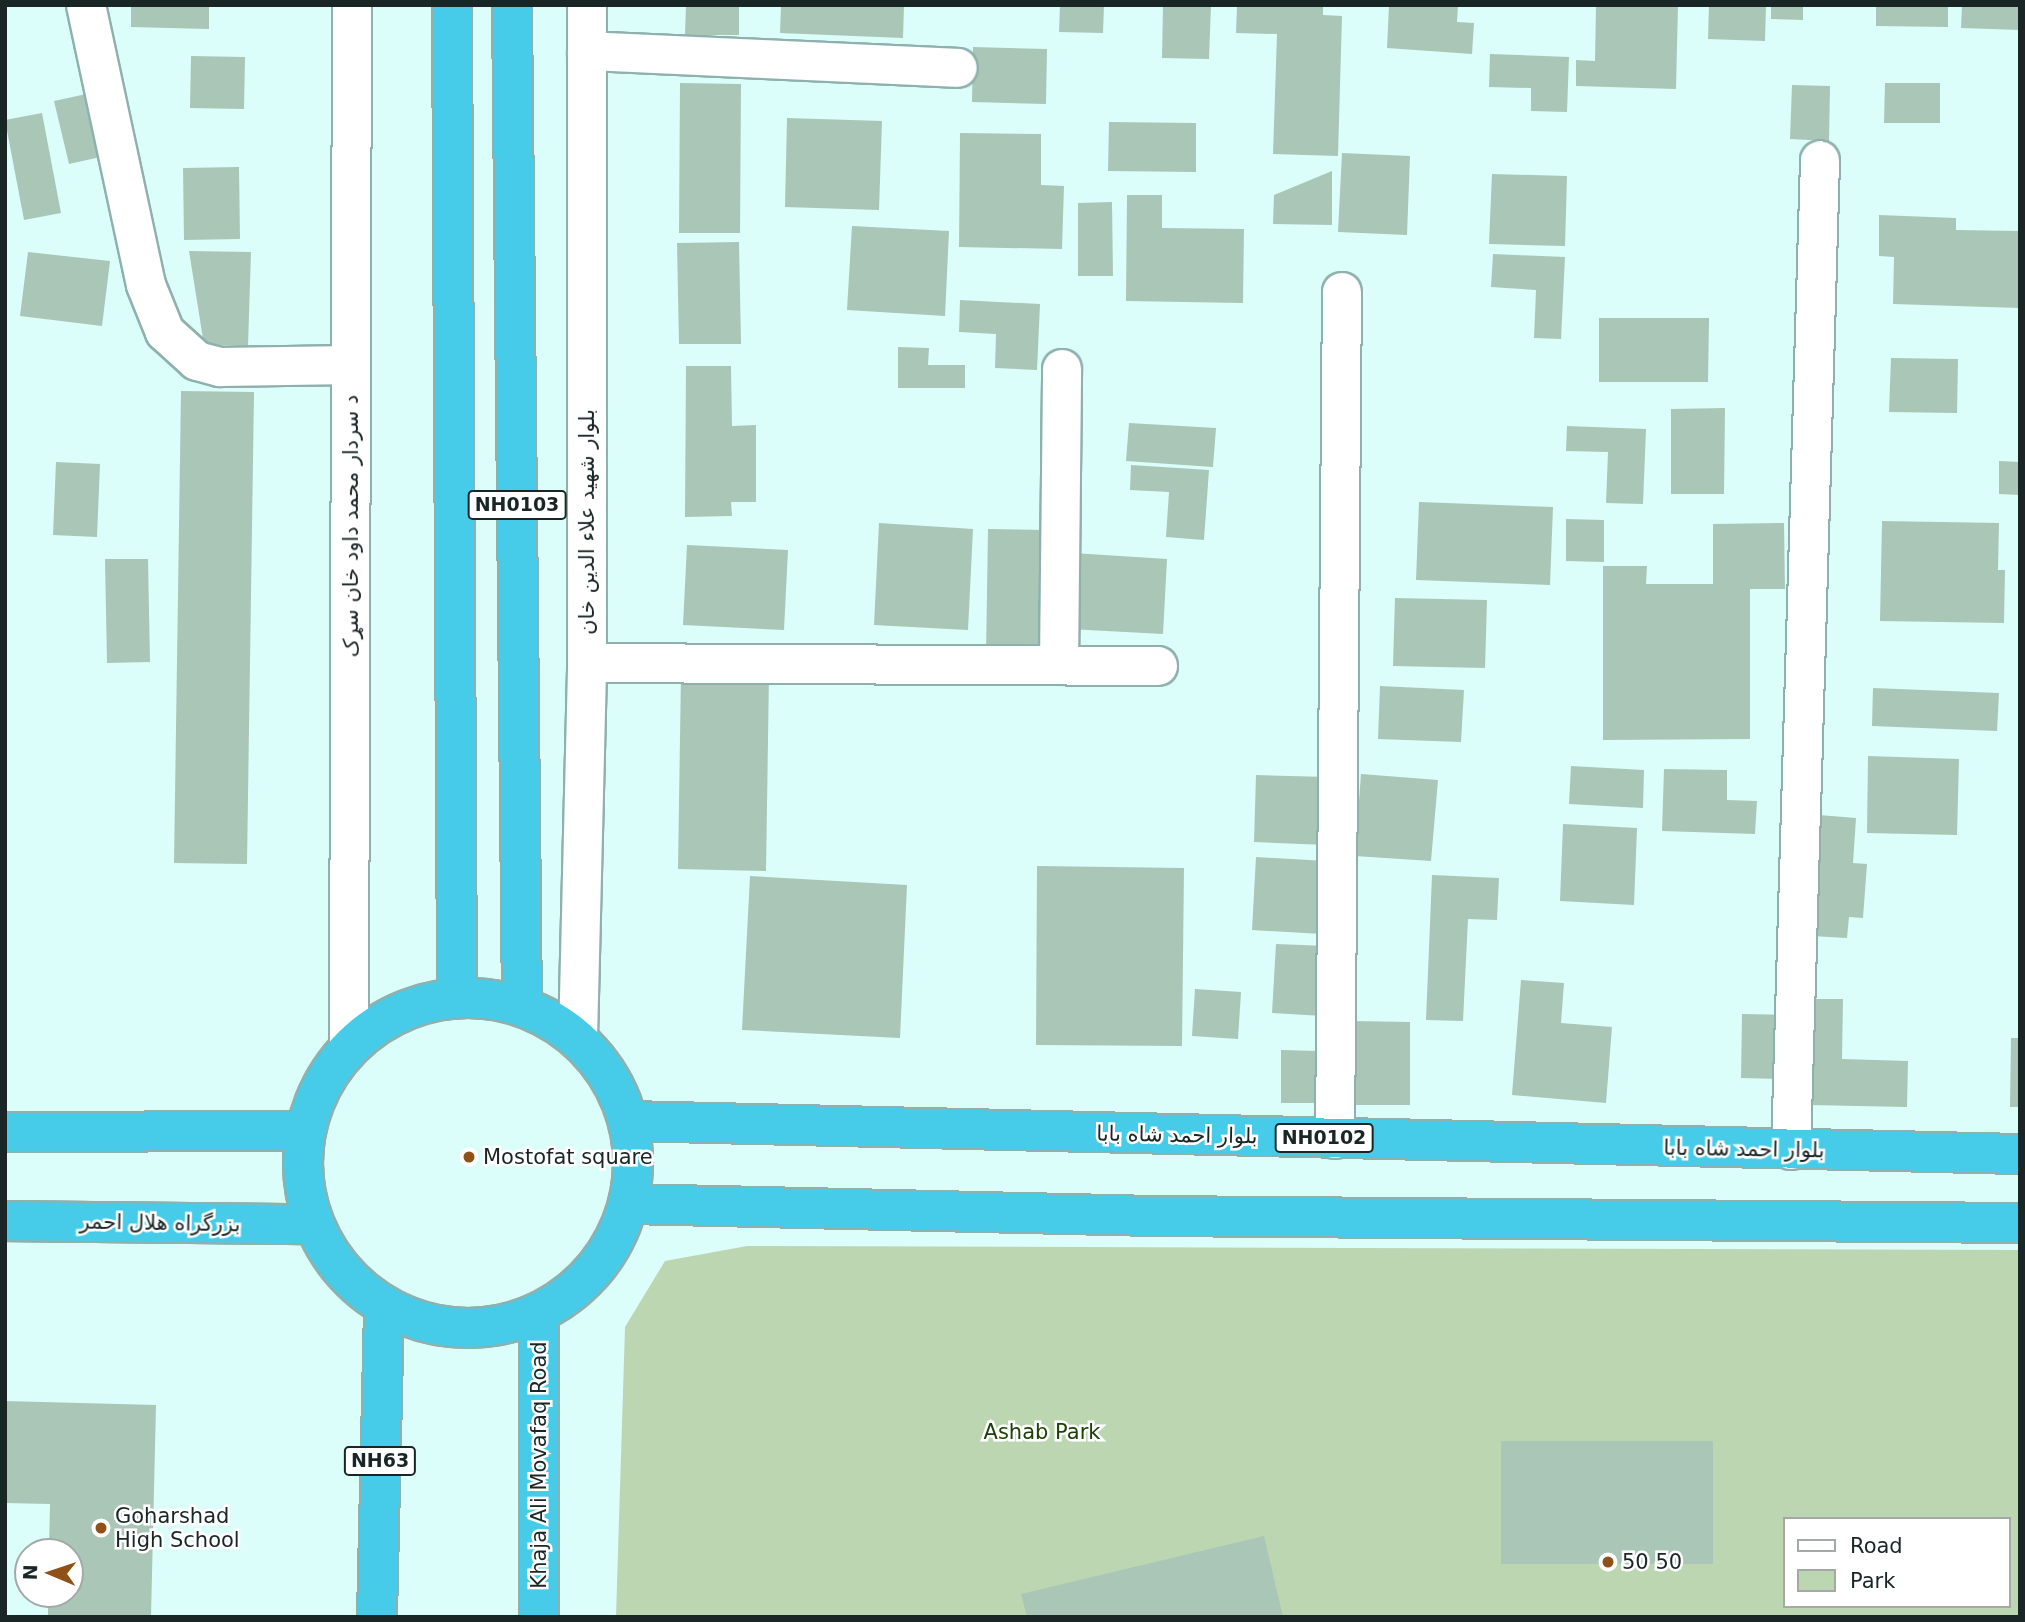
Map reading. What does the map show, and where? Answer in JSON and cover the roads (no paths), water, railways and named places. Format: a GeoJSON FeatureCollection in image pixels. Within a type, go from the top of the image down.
{"type":"FeatureCollection","features":[{"type":"Feature","properties":{"kind":"highway","name":"NH0103"},"geometry":{"type":"LineString","coordinates":[[452,5],[457,997]]}},
{"type":"Feature","properties":{"kind":"highway","name":"NH0103"},"geometry":{"type":"LineString","coordinates":[[512,5],[522,1006]]}},
{"type":"Feature","properties":{"kind":"highway"},"geometry":{"type":"LineString","coordinates":[[457,997],[522,1006],[578,1038],[609,1076],[628,1121],[634,1162],[629,1204],[610,1249],[579,1286],[539,1314],[488,1328],[448,1326],[384,1306],[342,1271],[314,1224],[303,1178],[306,1131],[322,1085],[349,1048],[390,1017],[422,1003],[457,997]]}},
{"type":"Feature","properties":{"kind":"highway","name":"بلوار احمد شاه بابا"},"geometry":{"type":"LineString","coordinates":[[628,1121],[2020,1154]]}},
{"type":"Feature","properties":{"kind":"highway"},"geometry":{"type":"LineString","coordinates":[[5,1132],[306,1131]]}},
{"type":"Feature","properties":{"kind":"highway"},"geometry":{"type":"LineString","coordinates":[[629,1204],[1152,1216],[2020,1223]]}},
{"type":"Feature","properties":{"kind":"highway","name":"بزرگراه هلال احمر"},"geometry":{"type":"LineString","coordinates":[[5,1221],[314,1224]]}},
{"type":"Feature","properties":{"kind":"highway","name":"NH63"},"geometry":{"type":"LineString","coordinates":[[377,1617],[384,1306]]}},
{"type":"Feature","properties":{"kind":"highway","name":"Khaja Ali Movafaq Road"},"geometry":{"type":"LineString","coordinates":[[539,1314],[539,1617]]}},
{"type":"Feature","properties":{"kind":"street"},"geometry":{"type":"LineString","coordinates":[[86,5],[146,285],[165,332],[197,360],[220,367],[351,365]]}},
{"type":"Feature","properties":{"kind":"street","name":"د سردار محمد داود خان سړک"},"geometry":{"type":"LineString","coordinates":[[349,1048],[352,5]]}},
{"type":"Feature","properties":{"kind":"street","name":"بلوار شهید علاء الدین خان"},"geometry":{"type":"LineString","coordinates":[[578,1038],[587,663],[587,5]]}},
{"type":"Feature","properties":{"kind":"street"},"geometry":{"type":"LineString","coordinates":[[587,51],[957,68]]}},
{"type":"Feature","properties":{"kind":"street"},"geometry":{"type":"LineString","coordinates":[[1791,1150],[1820,160]]}},
{"type":"Feature","properties":{"kind":"street"},"geometry":{"type":"LineString","coordinates":[[1335,1139],[1342,292]]}},
{"type":"Feature","properties":{"kind":"street"},"geometry":{"type":"LineString","coordinates":[[1059,665],[1062,369]]}},
{"type":"Feature","properties":{"kind":"street"},"geometry":{"type":"LineString","coordinates":[[587,663],[1158,666]]}},
{"type":"Feature","properties":{"kind":"place","name":"Mostofat square"},"geometry":{"type":"Point","coordinates":[469,1157]}},
{"type":"Feature","properties":{"kind":"place","name":"Goharshad High School"},"geometry":{"type":"Point","coordinates":[101,1528]}},
{"type":"Feature","properties":{"kind":"place","name":"50 50"},"geometry":{"type":"Point","coordinates":[1608,1562]}},
{"type":"Feature","properties":{"kind":"park label","name":"Ashab Park"},"geometry":{"type":"Point","coordinates":[1042,1432]}}]}
